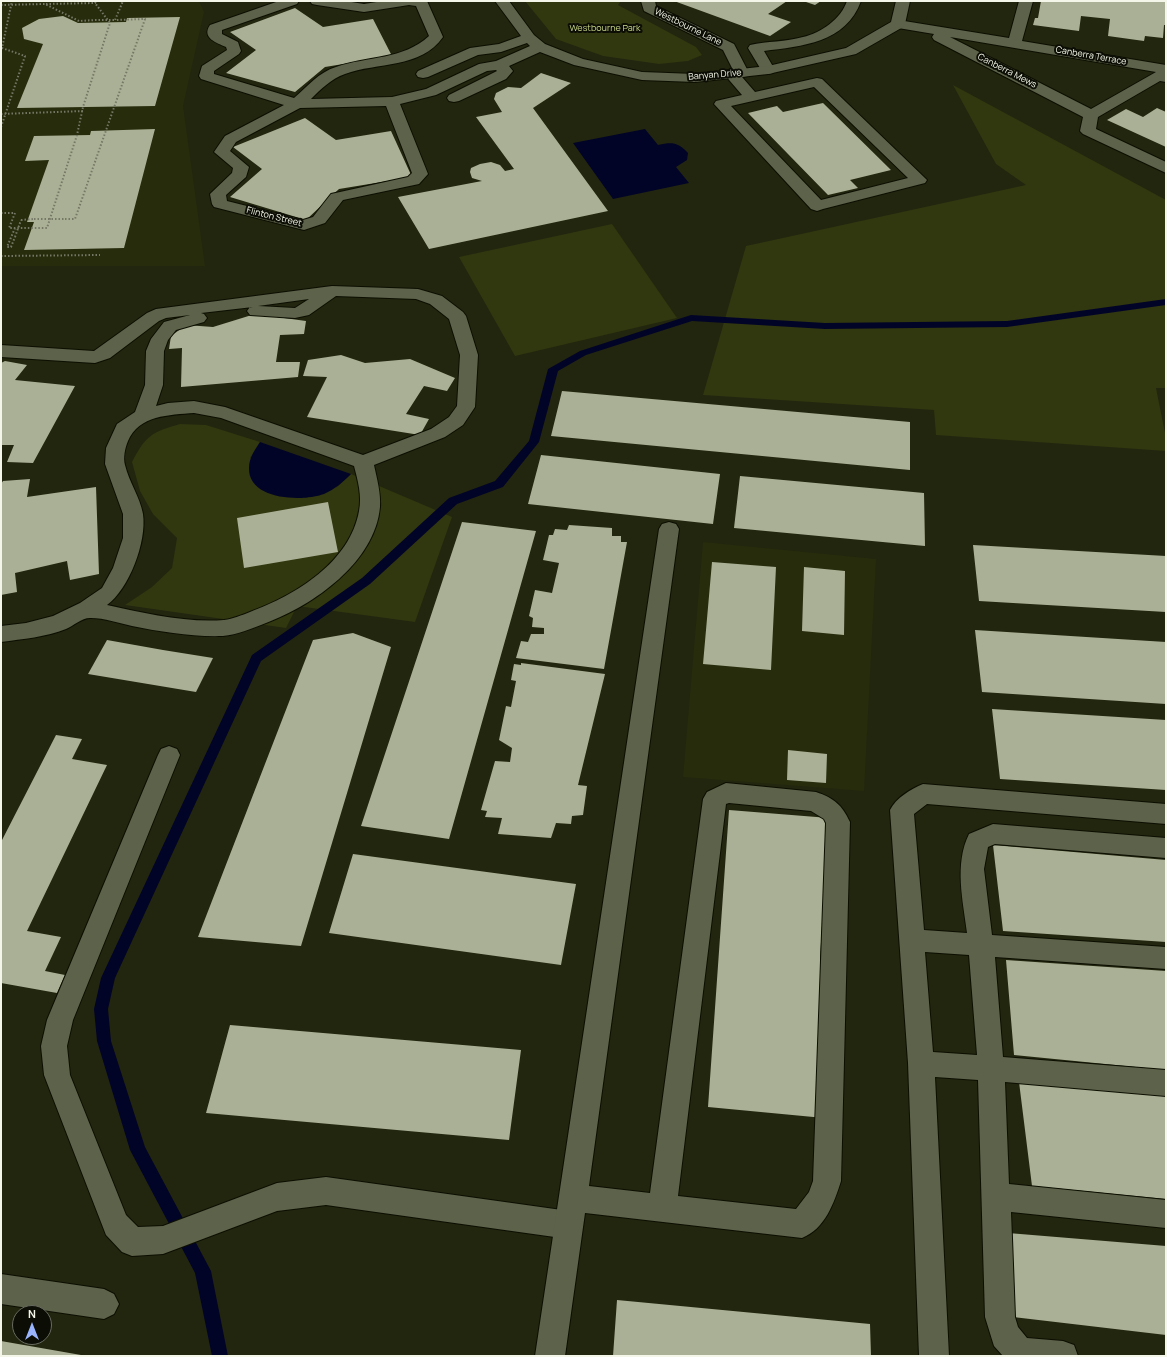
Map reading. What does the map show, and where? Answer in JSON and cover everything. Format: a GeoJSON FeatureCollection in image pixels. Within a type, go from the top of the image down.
{"type":"FeatureCollection","features":[{"type":"Feature","properties":{"kind":"street","name":"Flinton Street"},"geometry":{"type":"LineString","coordinates":[[292,1],[215,28],[216,36],[233,45],[234,51],[207,69],[206,76],[297,104],[392,101],[431,92],[484,68],[499,65],[534,42]]}},
{"type":"Feature","properties":{"kind":"street","name":"Flinton Street"},"geometry":{"type":"LineString","coordinates":[[317,1],[364,8],[409,1],[422,3],[436,37],[428,46],[392,60],[341,70],[329,76],[297,104],[230,139],[222,152],[241,166],[240,174],[218,194],[220,204],[304,226],[319,220],[338,197],[413,181],[420,174],[392,101]]}},
{"type":"Feature","properties":{"kind":"street"},"geometry":{"type":"LineString","coordinates":[[423,74],[475,51],[534,42],[502,1]]}},
{"type":"Feature","properties":{"kind":"street","name":"Westbourne Lane"},"geometry":{"type":"LineString","coordinates":[[648,1],[649,8],[729,47],[736,74]]}},
{"type":"Feature","properties":{"kind":"street"},"geometry":{"type":"LineString","coordinates":[[768,70],[755,48],[807,41],[834,28],[850,12],[854,1]]}},
{"type":"Feature","properties":{"kind":"street"},"geometry":{"type":"LineString","coordinates":[[898,24],[903,1]]}},
{"type":"Feature","properties":{"kind":"street"},"geometry":{"type":"LineString","coordinates":[[1016,42],[1026,1]]}},
{"type":"Feature","properties":{"kind":"street","name":"Banyan Drive"},"geometry":{"type":"LineString","coordinates":[[534,42],[579,62],[642,76],[694,78],[768,70],[851,51],[898,24]]}},
{"type":"Feature","properties":{"kind":"street","name":"Canberra Terrace"},"geometry":{"type":"LineString","coordinates":[[898,24],[1016,42],[1166,69]]}},
{"type":"Feature","properties":{"kind":"street","name":"Canberra Mews"},"geometry":{"type":"LineString","coordinates":[[922,28],[1091,115]]}},
{"type":"Feature","properties":{"kind":"street"},"geometry":{"type":"LineString","coordinates":[[454,98],[501,76],[506,71],[499,65],[475,51]]}},
{"type":"Feature","properties":{"kind":"street"},"geometry":{"type":"LineString","coordinates":[[736,74],[752,97]]}},
{"type":"Feature","properties":{"kind":"street"},"geometry":{"type":"LineString","coordinates":[[1166,78],[1160,75],[1091,115],[1088,131],[1166,168]]}},
{"type":"Feature","properties":{"kind":"street"},"geometry":{"type":"LineString","coordinates":[[817,82],[919,180],[817,206],[721,104],[752,97],[817,82]]}},
{"type":"Feature","properties":{"kind":"street"},"geometry":{"type":"LineString","coordinates":[[143,415],[154,385],[155,351],[160,339],[170,326],[204,317],[251,311],[295,313],[311,307],[332,291]]}},
{"type":"Feature","properties":{"kind":"street"},"geometry":{"type":"LineString","coordinates":[[1,351],[95,357],[104,354],[153,317],[162,313],[173,310],[332,291],[418,294],[436,300],[456,316],[463,332],[469,355],[466,407],[456,420],[438,433],[363,462],[225,412],[194,407],[168,408],[143,415],[124,428],[116,448],[115,464],[132,514],[133,538],[123,568],[109,593],[87,609],[58,623],[26,631],[1,634]]}},
{"type":"Feature","properties":{"kind":"street"},"geometry":{"type":"LineString","coordinates":[[87,609],[190,628],[226,628],[266,615],[295,601],[325,580],[345,560],[360,537],[369,513],[370,491],[363,462]]}},
{"type":"Feature","properties":{"kind":"street"},"geometry":{"type":"LineString","coordinates":[[550,1356],[670,529]]}},
{"type":"Feature","properties":{"kind":"street"},"geometry":{"type":"LineString","coordinates":[[169,755],[60,1020],[54,1046],[57,1075],[116,1225],[132,1242],[163,1240],[277,1197],[326,1191],[569,1225]]}},
{"type":"Feature","properties":{"kind":"street"},"geometry":{"type":"LineString","coordinates":[[573,1198],[802,1224],[821,1200],[827,1182],[838,822],[832,812],[816,802],[726,793],[715,799],[662,1208]]}},
{"type":"Feature","properties":{"kind":"street"},"geometry":{"type":"LineString","coordinates":[[934,1356],[921,1063],[902,810],[923,794],[1166,814]]}},
{"type":"Feature","properties":{"kind":"street"},"geometry":{"type":"LineString","coordinates":[[1063,1356],[1020,1352],[1005,1335],[1000,1317],[991,1068],[981,945],[972,869],[976,841],[993,834],[1166,848]]}},
{"type":"Feature","properties":{"kind":"street"},"geometry":{"type":"LineString","coordinates":[[911,940],[1166,958]]}},
{"type":"Feature","properties":{"kind":"street"},"geometry":{"type":"LineString","coordinates":[[921,1063],[1166,1083]]}},
{"type":"Feature","properties":{"kind":"street"},"geometry":{"type":"LineString","coordinates":[[996,1197],[1166,1214]]}},
{"type":"Feature","properties":{"kind":"street"},"geometry":{"type":"LineString","coordinates":[[1,1289],[104,1304]]}},
{"type":"Feature","properties":{"kind":"path"},"geometry":{"type":"LineString","coordinates":[[1,127],[25,56],[2,48],[12,1]]}},
{"type":"Feature","properties":{"kind":"path"},"geometry":{"type":"LineString","coordinates":[[115,20],[122,1]]}},
{"type":"Feature","properties":{"kind":"path"},"geometry":{"type":"LineString","coordinates":[[1,5],[96,2],[110,23],[77,135],[47,228],[9,228],[15,213],[1,213]]}},
{"type":"Feature","properties":{"kind":"path"},"geometry":{"type":"LineString","coordinates":[[15,228],[7,247],[11,247],[21,220],[75,219],[145,19],[79,21],[44,4]]}},
{"type":"Feature","properties":{"kind":"path"},"geometry":{"type":"LineString","coordinates":[[1,114],[83,111]]}},
{"type":"Feature","properties":{"kind":"path"},"geometry":{"type":"LineString","coordinates":[[1,256],[100,255]]}},
{"type":"Feature","properties":{"kind":"shaded area"},"geometry":{"type":"Polygon","coordinates":[[[1,1],[199,1],[204,12],[183,106],[205,266],[1,266],[1,1]]]}},
{"type":"Feature","properties":{"kind":"shaded area"},"geometry":{"type":"Polygon","coordinates":[[[703,542],[876,559],[864,791],[683,777],[703,542]]]}},
{"type":"Feature","properties":{"kind":"green space","name":"Westbourne Park"},"geometry":{"type":"Polygon","coordinates":[[[525,1],[621,1],[618,5],[696,47],[702,55],[688,61],[659,64],[603,56],[556,39],[525,1]]]}},
{"type":"Feature","properties":{"kind":"green space"},"geometry":{"type":"Polygon","coordinates":[[[953,85],[1166,200],[1166,388],[1156,388],[1166,438],[1166,451],[936,435],[934,410],[703,395],[746,246],[1026,185],[996,164],[953,85]]]}},
{"type":"Feature","properties":{"kind":"green space"},"geometry":{"type":"Polygon","coordinates":[[[612,224],[677,318],[515,356],[459,257],[612,224]]]}},
{"type":"Feature","properties":{"kind":"green space"},"geometry":{"type":"Polygon","coordinates":[[[180,424],[206,425],[260,442],[250,458],[306,498],[337,487],[351,474],[452,517],[415,622],[297,606],[286,628],[125,605],[152,587],[172,568],[177,538],[153,514],[140,491],[132,462],[141,446],[156,432],[180,424]]]}},
{"type":"Feature","properties":{"kind":"water"},"geometry":{"type":"Polygon","coordinates":[[[645,129],[658,145],[667,143],[678,145],[688,153],[687,160],[676,167],[689,183],[613,199],[573,143],[645,129]]]}},
{"type":"Feature","properties":{"kind":"water"},"geometry":{"type":"Polygon","coordinates":[[[260,442],[351,474],[342,483],[324,494],[303,498],[290,498],[266,492],[257,487],[251,479],[249,468],[251,457],[260,442]]]}},
{"type":"Feature","properties":{"kind":"building"},"geometry":{"type":"Polygon","coordinates":[[[674,1],[787,1],[768,14],[791,22],[770,36],[674,1]]]}},
{"type":"Feature","properties":{"kind":"building"},"geometry":{"type":"Polygon","coordinates":[[[803,1],[821,1],[815,5],[803,1]]]}},
{"type":"Feature","properties":{"kind":"building"},"geometry":{"type":"Polygon","coordinates":[[[1041,1],[1166,1],[1166,25],[1164,25],[1163,38],[1145,36],[1144,41],[1108,36],[1110,19],[1081,16],[1079,31],[1033,25],[1035,18],[1038,18],[1041,1]]]}},
{"type":"Feature","properties":{"kind":"building"},"geometry":{"type":"Polygon","coordinates":[[[295,8],[323,27],[373,19],[392,56],[325,67],[295,92],[226,73],[256,50],[230,32],[295,8]]]}},
{"type":"Feature","properties":{"kind":"building"},"geometry":{"type":"Polygon","coordinates":[[[63,16],[78,23],[126,22],[127,18],[180,17],[155,106],[17,108],[43,44],[24,39],[22,28],[39,19],[63,16]]]}},
{"type":"Feature","properties":{"kind":"building"},"geometry":{"type":"Polygon","coordinates":[[[541,73],[571,83],[533,108],[608,211],[429,249],[398,197],[482,181],[472,178],[470,172],[471,168],[480,164],[491,162],[500,165],[505,171],[514,169],[476,117],[502,112],[494,99],[496,93],[508,87],[521,88],[541,73]]]}},
{"type":"Feature","properties":{"kind":"building"},"geometry":{"type":"Polygon","coordinates":[[[823,103],[891,170],[850,180],[858,188],[828,195],[748,113],[777,106],[783,112],[823,103]]]}},
{"type":"Feature","properties":{"kind":"building"},"geometry":{"type":"Polygon","coordinates":[[[1157,108],[1166,112],[1166,147],[1107,120],[1126,109],[1143,117],[1157,108]]]}},
{"type":"Feature","properties":{"kind":"building"},"geometry":{"type":"Polygon","coordinates":[[[305,118],[336,140],[391,131],[412,177],[339,189],[306,220],[230,197],[262,169],[233,147],[305,118]]]}},
{"type":"Feature","properties":{"kind":"building"},"geometry":{"type":"Polygon","coordinates":[[[155,129],[124,248],[24,250],[34,222],[27,222],[49,160],[25,161],[34,136],[90,135],[91,131],[155,129]]]}},
{"type":"Feature","properties":{"kind":"building"},"geometry":{"type":"Polygon","coordinates":[[[255,314],[306,321],[304,334],[280,335],[276,362],[300,362],[298,377],[181,387],[182,348],[169,349],[171,336],[186,325],[213,327],[255,314]]]}},
{"type":"Feature","properties":{"kind":"building"},"geometry":{"type":"Polygon","coordinates":[[[341,355],[365,363],[410,359],[455,378],[447,391],[424,386],[406,414],[429,419],[420,435],[307,417],[327,377],[303,376],[308,360],[341,355]]]}},
{"type":"Feature","properties":{"kind":"building"},"geometry":{"type":"Polygon","coordinates":[[[5,361],[27,365],[15,380],[75,386],[33,463],[7,462],[14,445],[1,445],[1,363],[5,361]]]}},
{"type":"Feature","properties":{"kind":"building"},"geometry":{"type":"Polygon","coordinates":[[[562,391],[910,422],[910,470],[551,436],[562,391]]]}},
{"type":"Feature","properties":{"kind":"building"},"geometry":{"type":"Polygon","coordinates":[[[541,455],[720,474],[713,524],[528,504],[541,455]]]}},
{"type":"Feature","properties":{"kind":"building"},"geometry":{"type":"Polygon","coordinates":[[[740,476],[924,493],[925,546],[734,528],[740,476]]]}},
{"type":"Feature","properties":{"kind":"building"},"geometry":{"type":"Polygon","coordinates":[[[30,479],[27,497],[96,487],[99,574],[70,580],[67,561],[15,573],[17,592],[1,595],[1,484],[3,481],[30,479]]]}},
{"type":"Feature","properties":{"kind":"building"},"geometry":{"type":"Polygon","coordinates":[[[328,502],[338,552],[244,568],[237,518],[328,502]]]}},
{"type":"Feature","properties":{"kind":"building"},"geometry":{"type":"Polygon","coordinates":[[[462,522],[536,531],[449,839],[361,826],[462,522]]]}},
{"type":"Feature","properties":{"kind":"building"},"geometry":{"type":"Polygon","coordinates":[[[569,525],[612,528],[612,536],[621,536],[621,542],[627,542],[604,669],[516,658],[521,641],[528,642],[531,634],[544,634],[544,628],[532,627],[533,618],[529,616],[535,590],[552,593],[559,563],[543,560],[549,535],[553,535],[555,529],[567,530],[569,525]]]}},
{"type":"Feature","properties":{"kind":"building"},"geometry":{"type":"Polygon","coordinates":[[[973,545],[1166,556],[1166,612],[979,601],[973,545]]]}},
{"type":"Feature","properties":{"kind":"building"},"geometry":{"type":"Polygon","coordinates":[[[712,562],[776,567],[771,670],[703,664],[712,562]]]}},
{"type":"Feature","properties":{"kind":"building"},"geometry":{"type":"Polygon","coordinates":[[[804,567],[845,571],[844,635],[802,631],[804,567]]]}},
{"type":"Feature","properties":{"kind":"building"},"geometry":{"type":"Polygon","coordinates":[[[975,630],[1166,642],[1166,704],[982,692],[975,630]]]}},
{"type":"Feature","properties":{"kind":"building"},"geometry":{"type":"Polygon","coordinates":[[[353,633],[391,647],[301,946],[198,937],[313,640],[353,633]]]}},
{"type":"Feature","properties":{"kind":"building"},"geometry":{"type":"Polygon","coordinates":[[[107,640],[213,658],[196,692],[88,674],[107,640]]]}},
{"type":"Feature","properties":{"kind":"building"},"geometry":{"type":"Polygon","coordinates":[[[521,663],[605,674],[578,785],[587,786],[583,815],[572,816],[571,824],[556,823],[551,838],[498,834],[502,818],[485,817],[487,811],[481,810],[495,761],[510,762],[512,748],[499,740],[506,706],[511,707],[516,681],[511,680],[514,664],[521,665],[521,663]]]}},
{"type":"Feature","properties":{"kind":"building"},"geometry":{"type":"Polygon","coordinates":[[[992,709],[1166,720],[1166,790],[1000,779],[992,709]]]}},
{"type":"Feature","properties":{"kind":"building"},"geometry":{"type":"Polygon","coordinates":[[[56,735],[82,739],[72,759],[107,765],[27,931],[61,937],[45,971],[65,975],[57,993],[1,983],[1,842],[56,735]]]}},
{"type":"Feature","properties":{"kind":"building"},"geometry":{"type":"Polygon","coordinates":[[[788,750],[827,754],[826,783],[787,780],[788,750]]]}},
{"type":"Feature","properties":{"kind":"building"},"geometry":{"type":"Polygon","coordinates":[[[729,810],[829,818],[820,958],[824,1118],[708,1107],[729,810]]]}},
{"type":"Feature","properties":{"kind":"building"},"geometry":{"type":"Polygon","coordinates":[[[993,845],[1166,860],[1166,942],[1003,931],[993,845]]]}},
{"type":"Feature","properties":{"kind":"building"},"geometry":{"type":"Polygon","coordinates":[[[353,854],[576,884],[561,965],[329,933],[353,854]]]}},
{"type":"Feature","properties":{"kind":"building"},"geometry":{"type":"Polygon","coordinates":[[[1006,960],[1166,971],[1166,1070],[1014,1055],[1006,960]]]}},
{"type":"Feature","properties":{"kind":"building"},"geometry":{"type":"Polygon","coordinates":[[[230,1025],[521,1050],[509,1140],[206,1113],[230,1025]]]}},
{"type":"Feature","properties":{"kind":"building"},"geometry":{"type":"Polygon","coordinates":[[[1019,1082],[1166,1093],[1166,1199],[1032,1186],[1019,1082]]]}},
{"type":"Feature","properties":{"kind":"building"},"geometry":{"type":"Polygon","coordinates":[[[1008,1233],[1166,1246],[1166,1335],[1013,1317],[1008,1233]]]}},
{"type":"Feature","properties":{"kind":"building"},"geometry":{"type":"Polygon","coordinates":[[[617,1300],[870,1324],[871,1356],[613,1356],[617,1300]]]}},
{"type":"Feature","properties":{"kind":"building"},"geometry":{"type":"Polygon","coordinates":[[[1,1341],[12,1343],[12,1345],[24,1345],[81,1355],[81,1356],[1,1356],[1,1341]]]}},
{"type":"Feature","properties":{"kind":"waterway"},"geometry":{"type":"LineString","coordinates":[[220,1356],[203,1271],[138,1150],[104,1041],[101,1009],[108,978],[256,658],[366,581],[453,501],[499,484],[534,442],[553,369],[583,353],[691,318],[825,326],[1007,324],[1166,302]]}}]}
